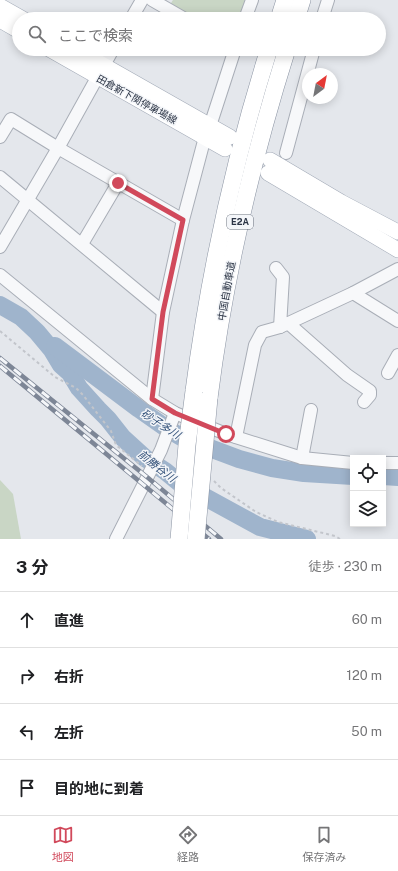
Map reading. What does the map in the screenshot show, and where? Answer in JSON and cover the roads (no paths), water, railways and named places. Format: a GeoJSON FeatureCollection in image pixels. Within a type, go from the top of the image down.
{"type":"FeatureCollection","features":[{"type":"Feature","properties":{"kind":"highway"},"geometry":{"type":"LineString","coordinates":[[281,12],[285,0]]}},
{"type":"Feature","properties":{"kind":"highway"},"geometry":{"type":"LineString","coordinates":[[298,12],[302,0]]}},
{"type":"Feature","properties":{"kind":"highway","name":"中国自動車道"},"geometry":{"type":"LineString","coordinates":[[196,539],[206,309],[220,234],[239,157],[267,56]]}},
{"type":"Feature","properties":{"kind":"highway","name":"中国自動車道"},"geometry":{"type":"LineString","coordinates":[[179,539],[187,445],[215,354],[236,237],[284,56]]}},
{"type":"Feature","properties":{"kind":"main road"},"geometry":{"type":"LineString","coordinates":[[0,6],[12,13]]}},
{"type":"Feature","properties":{"kind":"main road"},"geometry":{"type":"LineString","coordinates":[[0,20],[12,27]]}},
{"type":"Feature","properties":{"kind":"main road","name":"田倉新下関停車場線"},"geometry":{"type":"LineString","coordinates":[[65,56],[100,71],[227,143]]}},
{"type":"Feature","properties":{"kind":"main road","name":"田倉新下関停車場線"},"geometry":{"type":"LineString","coordinates":[[83,56],[100,71]]}},
{"type":"Feature","properties":{"kind":"main road"},"geometry":{"type":"LineString","coordinates":[[398,232],[269,167],[398,250]]}},
{"type":"Feature","properties":{"kind":"street"},"geometry":{"type":"LineString","coordinates":[[135,12],[142,0]]}},
{"type":"Feature","properties":{"kind":"street"},"geometry":{"type":"LineString","coordinates":[[152,0],[173,12]]}},
{"type":"Feature","properties":{"kind":"street"},"geometry":{"type":"LineString","coordinates":[[248,12],[252,0]]}},
{"type":"Feature","properties":{"kind":"street"},"geometry":{"type":"LineString","coordinates":[[324,12],[328,0]]}},
{"type":"Feature","properties":{"kind":"street"},"geometry":{"type":"LineString","coordinates":[[0,247],[58,148],[109,56]]}},
{"type":"Feature","properties":{"kind":"street"},"geometry":{"type":"LineString","coordinates":[[152,399],[163,312],[183,220],[208,132],[233,56]]}},
{"type":"Feature","properties":{"kind":"street"},"geometry":{"type":"LineString","coordinates":[[286,152],[312,56]]}},
{"type":"Feature","properties":{"kind":"street"},"geometry":{"type":"LineString","coordinates":[[0,137],[5,118],[11,119],[58,148],[183,220]]}},
{"type":"Feature","properties":{"kind":"street"},"geometry":{"type":"LineString","coordinates":[[0,177],[163,312]]}},
{"type":"Feature","properties":{"kind":"street"},"geometry":{"type":"LineString","coordinates":[[82,244],[118,183]]}},
{"type":"Feature","properties":{"kind":"street"},"geometry":{"type":"LineString","coordinates":[[276,268],[283,277],[284,325]]}},
{"type":"Feature","properties":{"kind":"street"},"geometry":{"type":"LineString","coordinates":[[231,435],[255,345],[262,332],[284,325],[353,293],[398,269]]}},
{"type":"Feature","properties":{"kind":"street"},"geometry":{"type":"LineString","coordinates":[[0,275],[174,417],[302,458],[350,463]]}},
{"type":"Feature","properties":{"kind":"street"},"geometry":{"type":"LineString","coordinates":[[353,293],[398,321]]}},
{"type":"Feature","properties":{"kind":"street"},"geometry":{"type":"LineString","coordinates":[[284,325],[347,375],[370,391],[370,395],[364,402]]}},
{"type":"Feature","properties":{"kind":"street"},"geometry":{"type":"LineString","coordinates":[[388,373],[398,355]]}},
{"type":"Feature","properties":{"kind":"street"},"geometry":{"type":"LineString","coordinates":[[302,458],[311,410]]}},
{"type":"Feature","properties":{"kind":"street"},"geometry":{"type":"LineString","coordinates":[[116,539],[148,469],[158,457],[174,417]]}},
{"type":"Feature","properties":{"kind":"street"},"geometry":{"type":"LineString","coordinates":[[386,463],[398,463]]}},
{"type":"Feature","properties":{"kind":"waterway","name":"前勝谷川"},"geometry":{"type":"LineString","coordinates":[[0,305],[21,317],[37,332],[52,350],[61,365],[70,373],[79,388],[108,419],[123,438],[145,458],[181,484],[260,527],[307,539]]}},
{"type":"Feature","properties":{"kind":"waterway","name":"砂子多川"},"geometry":{"type":"LineString","coordinates":[[55,346],[139,409],[183,438],[239,459],[272,468],[304,473],[350,476]]}},
{"type":"Feature","properties":{"kind":"waterway","name":"砂子多川"},"geometry":{"type":"LineString","coordinates":[[386,476],[398,477]]}},
{"type":"Feature","properties":{"kind":"railway"},"geometry":{"type":"LineString","coordinates":[[0,358],[221,539]]}},
{"type":"Feature","properties":{"kind":"railway"},"geometry":{"type":"LineString","coordinates":[[0,366],[209,539]]}}]}
